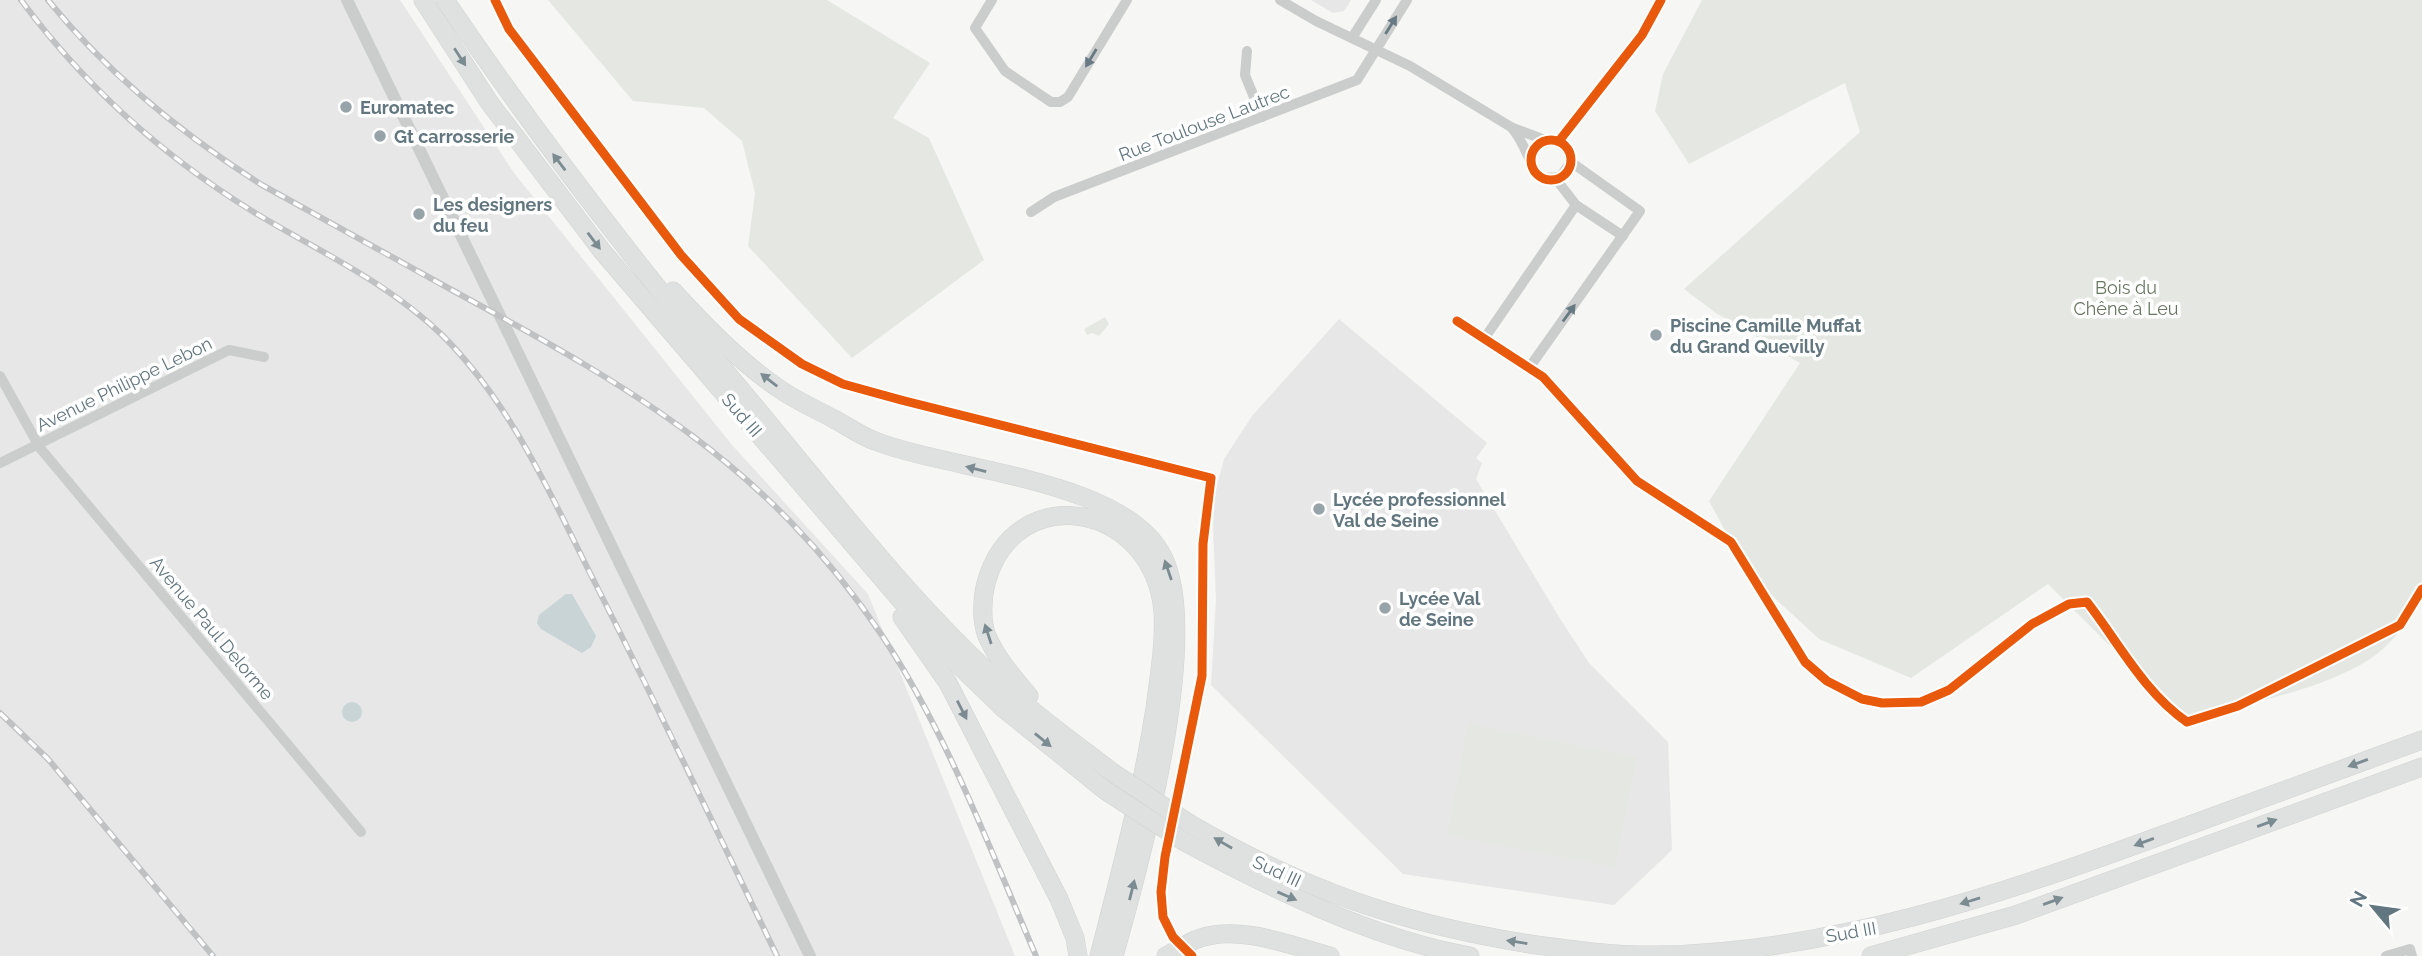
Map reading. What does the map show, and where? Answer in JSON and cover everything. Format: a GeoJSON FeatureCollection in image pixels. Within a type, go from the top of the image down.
{"type":"FeatureCollection","features":[{"type":"Feature","properties":{"kind":"highway","name":"Sud III"},"geometry":{"type":"LineString","coordinates":[[422,0],[489,102],[602,251],[946,653],[1003,708],[1106,791],[1187,833],[1337,897],[1406,920],[1473,935],[1575,951],[1658,956],[1770,946],[1893,924],[2058,873],[2422,740]]}},
{"type":"Feature","properties":{"kind":"highway","name":"Sud III"},"geometry":{"type":"LineString","coordinates":[[445,0],[524,117],[645,275],[925,607],[1008,690],[1187,833],[1283,895],[1383,932],[1470,956]]}},
{"type":"Feature","properties":{"kind":"highway"},"geometry":{"type":"LineString","coordinates":[[645,275],[667,285],[732,351],[779,389],[874,441],[1078,494],[1111,507],[1147,532],[1163,556],[1174,589],[1176,651],[1156,789],[1114,956]]}},
{"type":"Feature","properties":{"kind":"highway"},"geometry":{"type":"LineString","coordinates":[[1056,729],[1002,665],[985,633],[982,597],[991,565],[1003,546],[1018,531],[1058,516],[1082,516],[1126,534],[1141,551],[1155,576],[1163,612],[1159,678],[1144,769],[1099,956]]}},
{"type":"Feature","properties":{"kind":"highway"},"geometry":{"type":"LineString","coordinates":[[891,589],[897,610],[948,683],[1052,887],[1075,938],[1078,956]]}},
{"type":"Feature","properties":{"kind":"highway","name":"Sud III"},"geometry":{"type":"LineString","coordinates":[[1871,956],[2017,915],[2422,767]]}},
{"type":"Feature","properties":{"kind":"highway"},"geometry":{"type":"LineString","coordinates":[[1910,956],[2017,915]]}},
{"type":"Feature","properties":{"kind":"highway"},"geometry":{"type":"LineString","coordinates":[[1166,956],[1197,939],[1233,934],[1330,956]]}},
{"type":"Feature","properties":{"kind":"street"},"geometry":{"type":"LineString","coordinates":[[347,0],[810,956]]}},
{"type":"Feature","properties":{"kind":"street"},"geometry":{"type":"LineString","coordinates":[[992,0],[975,28],[1005,71],[1051,103],[1068,97],[1127,0]]}},
{"type":"Feature","properties":{"kind":"street"},"geometry":{"type":"LineString","coordinates":[[1280,0],[1376,49],[1511,127],[1545,140],[1559,141],[1568,150],[1571,162],[1640,211],[1529,368]]}},
{"type":"Feature","properties":{"kind":"street"},"geometry":{"type":"LineString","coordinates":[[1352,38],[1376,0]]}},
{"type":"Feature","properties":{"kind":"street","name":"Rue Toulouse Lautrec"},"geometry":{"type":"LineString","coordinates":[[1031,212],[1054,197],[1357,80],[1407,0]]}},
{"type":"Feature","properties":{"kind":"street"},"geometry":{"type":"LineString","coordinates":[[1559,141],[1635,45],[1661,0]]}},
{"type":"Feature","properties":{"kind":"street"},"geometry":{"type":"LineString","coordinates":[[1247,51],[1245,75],[1262,117]]}},
{"type":"Feature","properties":{"kind":"street"},"geometry":{"type":"LineString","coordinates":[[1511,127],[1524,141],[1537,174],[1548,180],[1556,179],[1565,173],[1571,162]]}},
{"type":"Feature","properties":{"kind":"street"},"geometry":{"type":"LineString","coordinates":[[1531,159],[1537,145],[1545,140]]}},
{"type":"Feature","properties":{"kind":"street"},"geometry":{"type":"LineString","coordinates":[[1556,179],[1576,205],[1623,236]]}},
{"type":"Feature","properties":{"kind":"street"},"geometry":{"type":"LineString","coordinates":[[1484,338],[1576,205]]}},
{"type":"Feature","properties":{"kind":"street"},"geometry":{"type":"LineString","coordinates":[[1457,321],[1543,377],[1637,481],[1731,542],[1805,662],[1827,681],[1862,699],[1882,703],[1922,702],[1940,694],[2032,624],[2069,604],[2087,601],[2120,651],[2163,706],[2186,722],[2238,706],[2400,625],[2422,589]]}},
{"type":"Feature","properties":{"kind":"street","name":"Avenue Philippe Lebon"},"geometry":{"type":"LineString","coordinates":[[0,463],[229,350],[264,357]]}},
{"type":"Feature","properties":{"kind":"street","name":"Avenue Paul Delorme"},"geometry":{"type":"LineString","coordinates":[[0,376],[38,444],[361,832]]}},
{"type":"Feature","properties":{"kind":"street"},"geometry":{"type":"LineString","coordinates":[[2386,956],[2410,949],[2413,956]]}},
{"type":"Feature","properties":{"kind":"shaded area"},"geometry":{"type":"Polygon","coordinates":[[[0,0],[400,0],[514,173],[732,445],[868,594],[1015,956],[0,956],[0,0]]]}},
{"type":"Feature","properties":{"kind":"shaded area"},"geometry":{"type":"Polygon","coordinates":[[[1311,0],[1351,0],[1344,11],[1333,13],[1311,0]]]}},
{"type":"Feature","properties":{"kind":"shaded area","name":"Lycée Val de Seine"},"geometry":{"type":"Polygon","coordinates":[[[1339,319],[1487,443],[1476,458],[1482,463],[1476,479],[1559,617],[1589,663],[1668,742],[1672,850],[1614,905],[1403,874],[1211,685],[1216,599],[1213,526],[1215,493],[1224,459],[1252,416],[1339,319]]]}},
{"type":"Feature","properties":{"kind":"shaded area"},"geometry":{"type":"Polygon","coordinates":[[[566,594],[572,594],[596,636],[591,647],[582,653],[541,629],[537,623],[539,615],[566,594]]]}},
{"type":"Feature","properties":{"kind":"shaded area"},"geometry":{"type":"Polygon","coordinates":[[[348,702],[356,702],[362,712],[356,722],[348,722],[342,716],[342,708],[348,702]]]}},
{"type":"Feature","properties":{"kind":"green space"},"geometry":{"type":"Polygon","coordinates":[[[548,0],[827,0],[930,63],[893,118],[929,138],[984,260],[852,358],[748,246],[755,193],[742,141],[704,108],[633,101],[548,0]]]}},
{"type":"Feature","properties":{"kind":"green space","name":"Bois du Chêne à Leu"},"geometry":{"type":"Polygon","coordinates":[[[1702,0],[2422,0],[2422,597],[2393,639],[2370,659],[2349,671],[2304,689],[2184,720],[2048,584],[1911,678],[1819,639],[1748,573],[1709,501],[1800,363],[1716,313],[1684,289],[1860,132],[1845,83],[1689,164],[1655,111],[1663,74],[1702,0]]]}},
{"type":"Feature","properties":{"kind":"green space"},"geometry":{"type":"Polygon","coordinates":[[[1105,317],[1109,324],[1099,336],[1092,333],[1087,335],[1084,329],[1105,317]]]}},
{"type":"Feature","properties":{"kind":"green space"},"geometry":{"type":"Polygon","coordinates":[[[1468,724],[1637,757],[1615,867],[1447,835],[1468,724]]]}},
{"type":"Feature","properties":{"kind":"railway"},"geometry":{"type":"LineString","coordinates":[[21,0],[71,61],[156,142],[219,190],[350,267],[420,315],[466,361],[489,390],[546,484],[777,956]]}},
{"type":"Feature","properties":{"kind":"railway"},"geometry":{"type":"LineString","coordinates":[[48,0],[121,78],[203,145],[262,185],[524,330],[640,399],[694,437],[744,478],[792,523],[838,575],[905,672],[966,791],[1036,956]]}},
{"type":"Feature","properties":{"kind":"railway"},"geometry":{"type":"LineString","coordinates":[[0,713],[48,759],[213,956]]}},
{"type":"Feature","properties":{"kind":"cycle path"},"geometry":{"type":"LineString","coordinates":[[495,0],[509,29],[681,255],[739,319],[802,364],[843,384],[1211,478],[1203,544],[1202,676],[1165,857],[1161,892],[1163,917],[1173,937],[1192,956]]}},
{"type":"Feature","properties":{"kind":"cycle path"},"geometry":{"type":"LineString","coordinates":[[1559,141],[1642,35],[1661,0]]}},
{"type":"Feature","properties":{"kind":"cycle path"},"geometry":{"type":"LineString","coordinates":[[1551,140],[1565,146],[1571,160],[1565,174],[1551,180],[1537,174],[1531,160],[1537,146],[1551,140]]}},
{"type":"Feature","properties":{"kind":"cycle path"},"geometry":{"type":"LineString","coordinates":[[1457,321],[1543,377],[1637,481],[1731,542],[1805,662],[1827,681],[1862,699],[1882,703],[1921,702],[1949,690],[2032,624],[2069,604],[2087,602],[2144,681],[2171,710],[2187,722],[2238,706],[2400,625],[2422,589]]}},
{"type":"Feature","properties":{"kind":"place","name":"Euromatec"},"geometry":{"type":"Point","coordinates":[346,107]}},
{"type":"Feature","properties":{"kind":"place","name":"Gt carrosserie"},"geometry":{"type":"Point","coordinates":[380,136]}},
{"type":"Feature","properties":{"kind":"place","name":"Les designers du feu"},"geometry":{"type":"Point","coordinates":[419,214]}},
{"type":"Feature","properties":{"kind":"place","name":"Piscine Camille Muffat du Grand Quevilly"},"geometry":{"type":"Point","coordinates":[1656,335]}},
{"type":"Feature","properties":{"kind":"place","name":"Lycée professionnel Val de Seine"},"geometry":{"type":"Point","coordinates":[1319,509]}},
{"type":"Feature","properties":{"kind":"place","name":"Lycée Val de Seine"},"geometry":{"type":"Point","coordinates":[1385,608]}}]}
